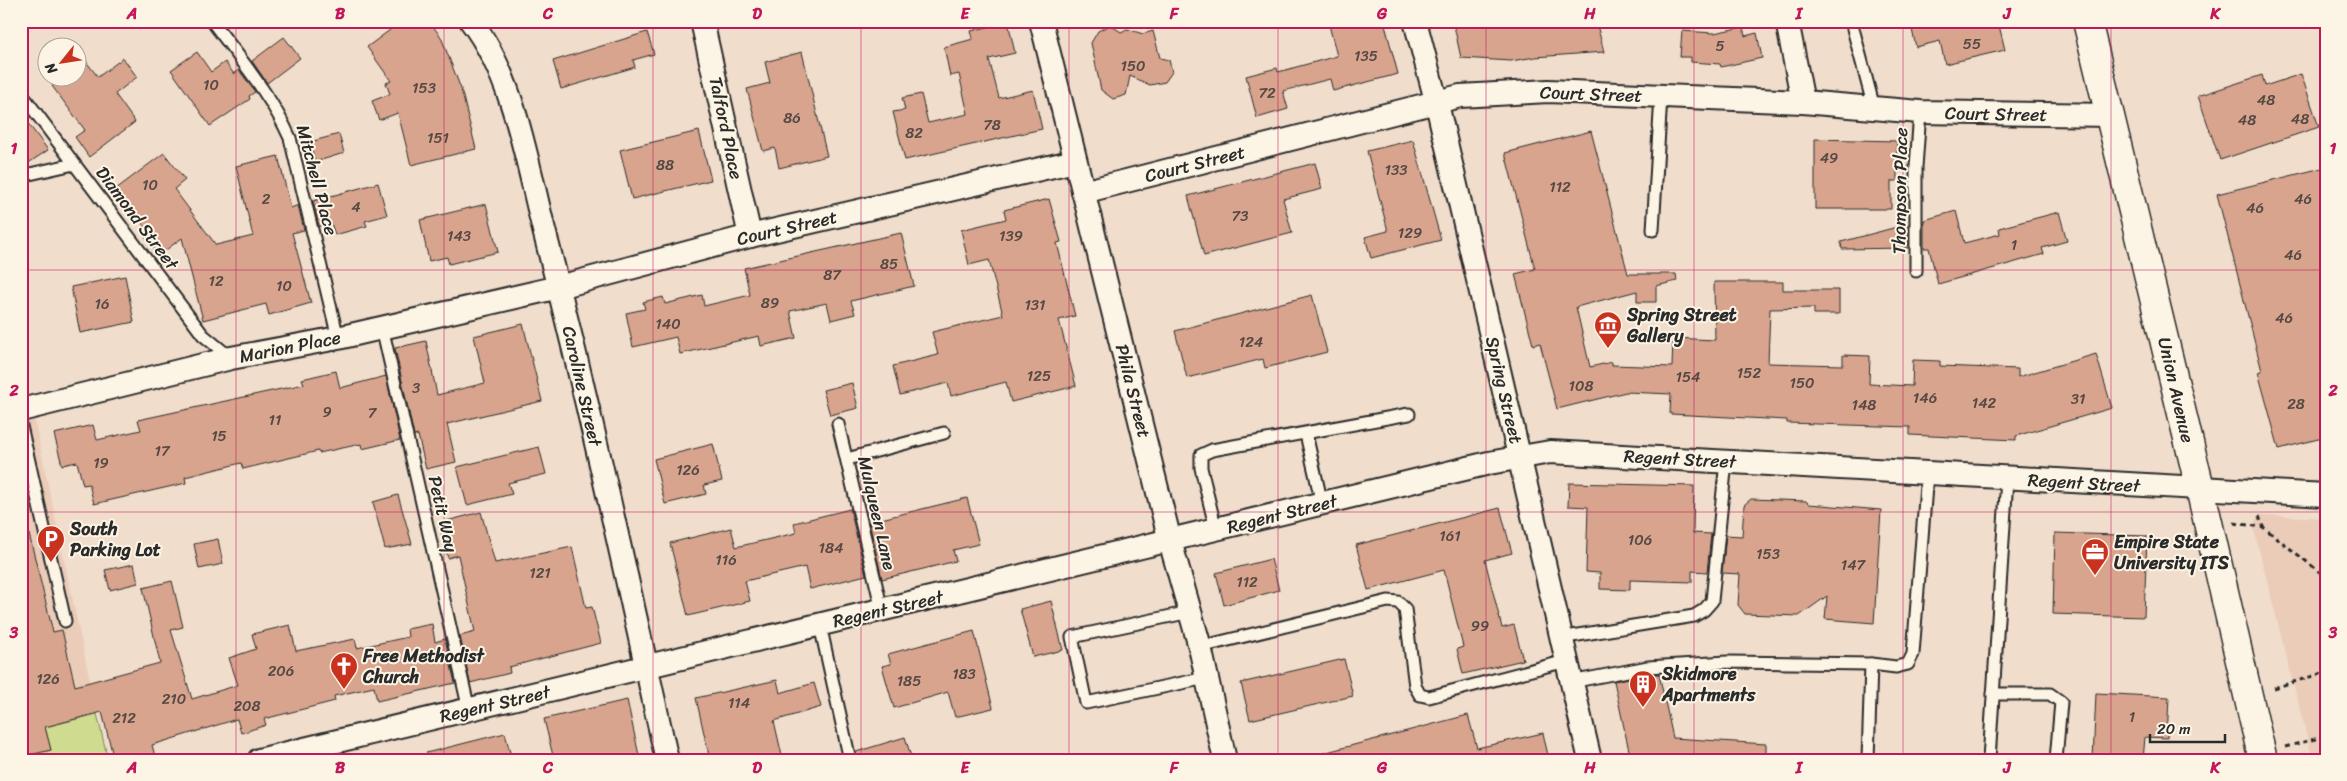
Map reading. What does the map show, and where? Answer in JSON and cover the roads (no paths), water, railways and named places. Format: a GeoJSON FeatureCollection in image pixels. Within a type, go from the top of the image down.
{"type":"FeatureCollection","features":[{"type":"Feature","properties":{"kind":"main road","name":"Union Avenue"},"geometry":{"type":"LineString","coordinates":[[2087,21],[2200,488],[2262,757]]}},
{"type":"Feature","properties":{"kind":"street","name":"Caroline Street"},"geometry":{"type":"LineString","coordinates":[[471,21],[482,36],[506,83],[559,287],[667,760]]}},
{"type":"Feature","properties":{"kind":"street","name":"Talford Place"},"geometry":{"type":"LineString","coordinates":[[702,21],[750,236]]}},
{"type":"Feature","properties":{"kind":"street","name":"Phila Street"},"geometry":{"type":"LineString","coordinates":[[1041,21],[1170,541],[1200,648],[1225,760]]}},
{"type":"Feature","properties":{"kind":"street","name":"Spring Street"},"geometry":{"type":"LineString","coordinates":[[1415,21],[1437,104],[1520,457],[1560,638],[1590,760]]}},
{"type":"Feature","properties":{"kind":"street"},"geometry":{"type":"LineString","coordinates":[[1787,21],[1803,102]]}},
{"type":"Feature","properties":{"kind":"street","name":"Court Street"},"geometry":{"type":"LineString","coordinates":[[1083,192],[1437,104],[1460,96],[1548,91],[1803,102],[1920,112],[2111,115]]}},
{"type":"Feature","properties":{"kind":"street","name":"Court Street"},"geometry":{"type":"LineString","coordinates":[[559,287],[750,236],[1075,162]]}},
{"type":"Feature","properties":{"kind":"street","name":"Marion Place"},"geometry":{"type":"LineString","coordinates":[[21,410],[231,358],[338,338],[559,287]]}},
{"type":"Feature","properties":{"kind":"street","name":"Regent Street"},"geometry":{"type":"LineString","coordinates":[[259,760],[1322,504],[1520,457],[1550,452],[2326,495]]}},
{"type":"Feature","properties":{"kind":"lane","name":"Mitchell Place"},"geometry":{"type":"LineString","coordinates":[[212,21],[268,99],[282,120],[290,138],[338,338]]}},
{"type":"Feature","properties":{"kind":"lane"},"geometry":{"type":"LineString","coordinates":[[1851,21],[1874,108]]}},
{"type":"Feature","properties":{"kind":"lane","name":"Diamond Street"},"geometry":{"type":"LineString","coordinates":[[21,92],[202,335],[231,358]]}},
{"type":"Feature","properties":{"kind":"lane"},"geometry":{"type":"LineString","coordinates":[[1653,230],[1661,96]]}},
{"type":"Feature","properties":{"kind":"lane","name":"Thompson Place"},"geometry":{"type":"LineString","coordinates":[[1916,271],[1916,167],[1920,112]]}},
{"type":"Feature","properties":{"kind":"lane"},"geometry":{"type":"LineString","coordinates":[[21,176],[74,164]]}},
{"type":"Feature","properties":{"kind":"lane","name":"Petit Way"},"geometry":{"type":"LineString","coordinates":[[382,327],[469,710]]}},
{"type":"Feature","properties":{"kind":"lane"},"geometry":{"type":"LineString","coordinates":[[1216,530],[1201,468],[1201,455],[1212,450],[1409,414]]}},
{"type":"Feature","properties":{"kind":"lane","name":"Mulqueen Lane"},"geometry":{"type":"LineString","coordinates":[[838,424],[882,610]]}},
{"type":"Feature","properties":{"kind":"lane"},"geometry":{"type":"LineString","coordinates":[[21,426],[66,621]]}},
{"type":"Feature","properties":{"kind":"lane"},"geometry":{"type":"LineString","coordinates":[[846,459],[944,433]]}},
{"type":"Feature","properties":{"kind":"lane"},"geometry":{"type":"LineString","coordinates":[[1306,434],[1322,504]]}},
{"type":"Feature","properties":{"kind":"lane"},"geometry":{"type":"LineString","coordinates":[[1560,638],[1694,616],[1704,610],[1712,601],[1726,461]]}},
{"type":"Feature","properties":{"kind":"lane"},"geometry":{"type":"LineString","coordinates":[[1200,648],[1388,601],[1398,602],[1404,609],[1415,686],[1420,695],[1429,697],[1569,672],[1727,662],[1871,664],[1896,667],[1908,664],[1913,654],[1927,473]]}},
{"type":"Feature","properties":{"kind":"lane"},"geometry":{"type":"LineString","coordinates":[[1989,760],[2008,478]]}},
{"type":"Feature","properties":{"kind":"lane"},"geometry":{"type":"LineString","coordinates":[[1190,612],[1072,638],[1086,703],[1206,678]]}},
{"type":"Feature","properties":{"kind":"lane"},"geometry":{"type":"LineString","coordinates":[[820,625],[850,760]]}},
{"type":"Feature","properties":{"kind":"lane"},"geometry":{"type":"LineString","coordinates":[[1868,760],[1871,664]]}},
{"type":"Feature","properties":{"kind":"lane"},"geometry":{"type":"LineString","coordinates":[[1993,694],[2050,694],[2057,698],[2060,702],[2056,760]]}},
{"type":"Feature","properties":{"kind":"place","name":"Spring Street Gallery"},"geometry":{"type":"Point","coordinates":[1608,349]}},
{"type":"Feature","properties":{"kind":"place","name":"South Parking Lot"},"geometry":{"type":"Point","coordinates":[51,563]}},
{"type":"Feature","properties":{"kind":"place","name":"Empire State University ITS"},"geometry":{"type":"Point","coordinates":[2095,576]}},
{"type":"Feature","properties":{"kind":"place","name":"Free Methodist Church"},"geometry":{"type":"Point","coordinates":[344,690]}},
{"type":"Feature","properties":{"kind":"place","name":"Skidmore Apartments"},"geometry":{"type":"Point","coordinates":[1643,708]}}]}
